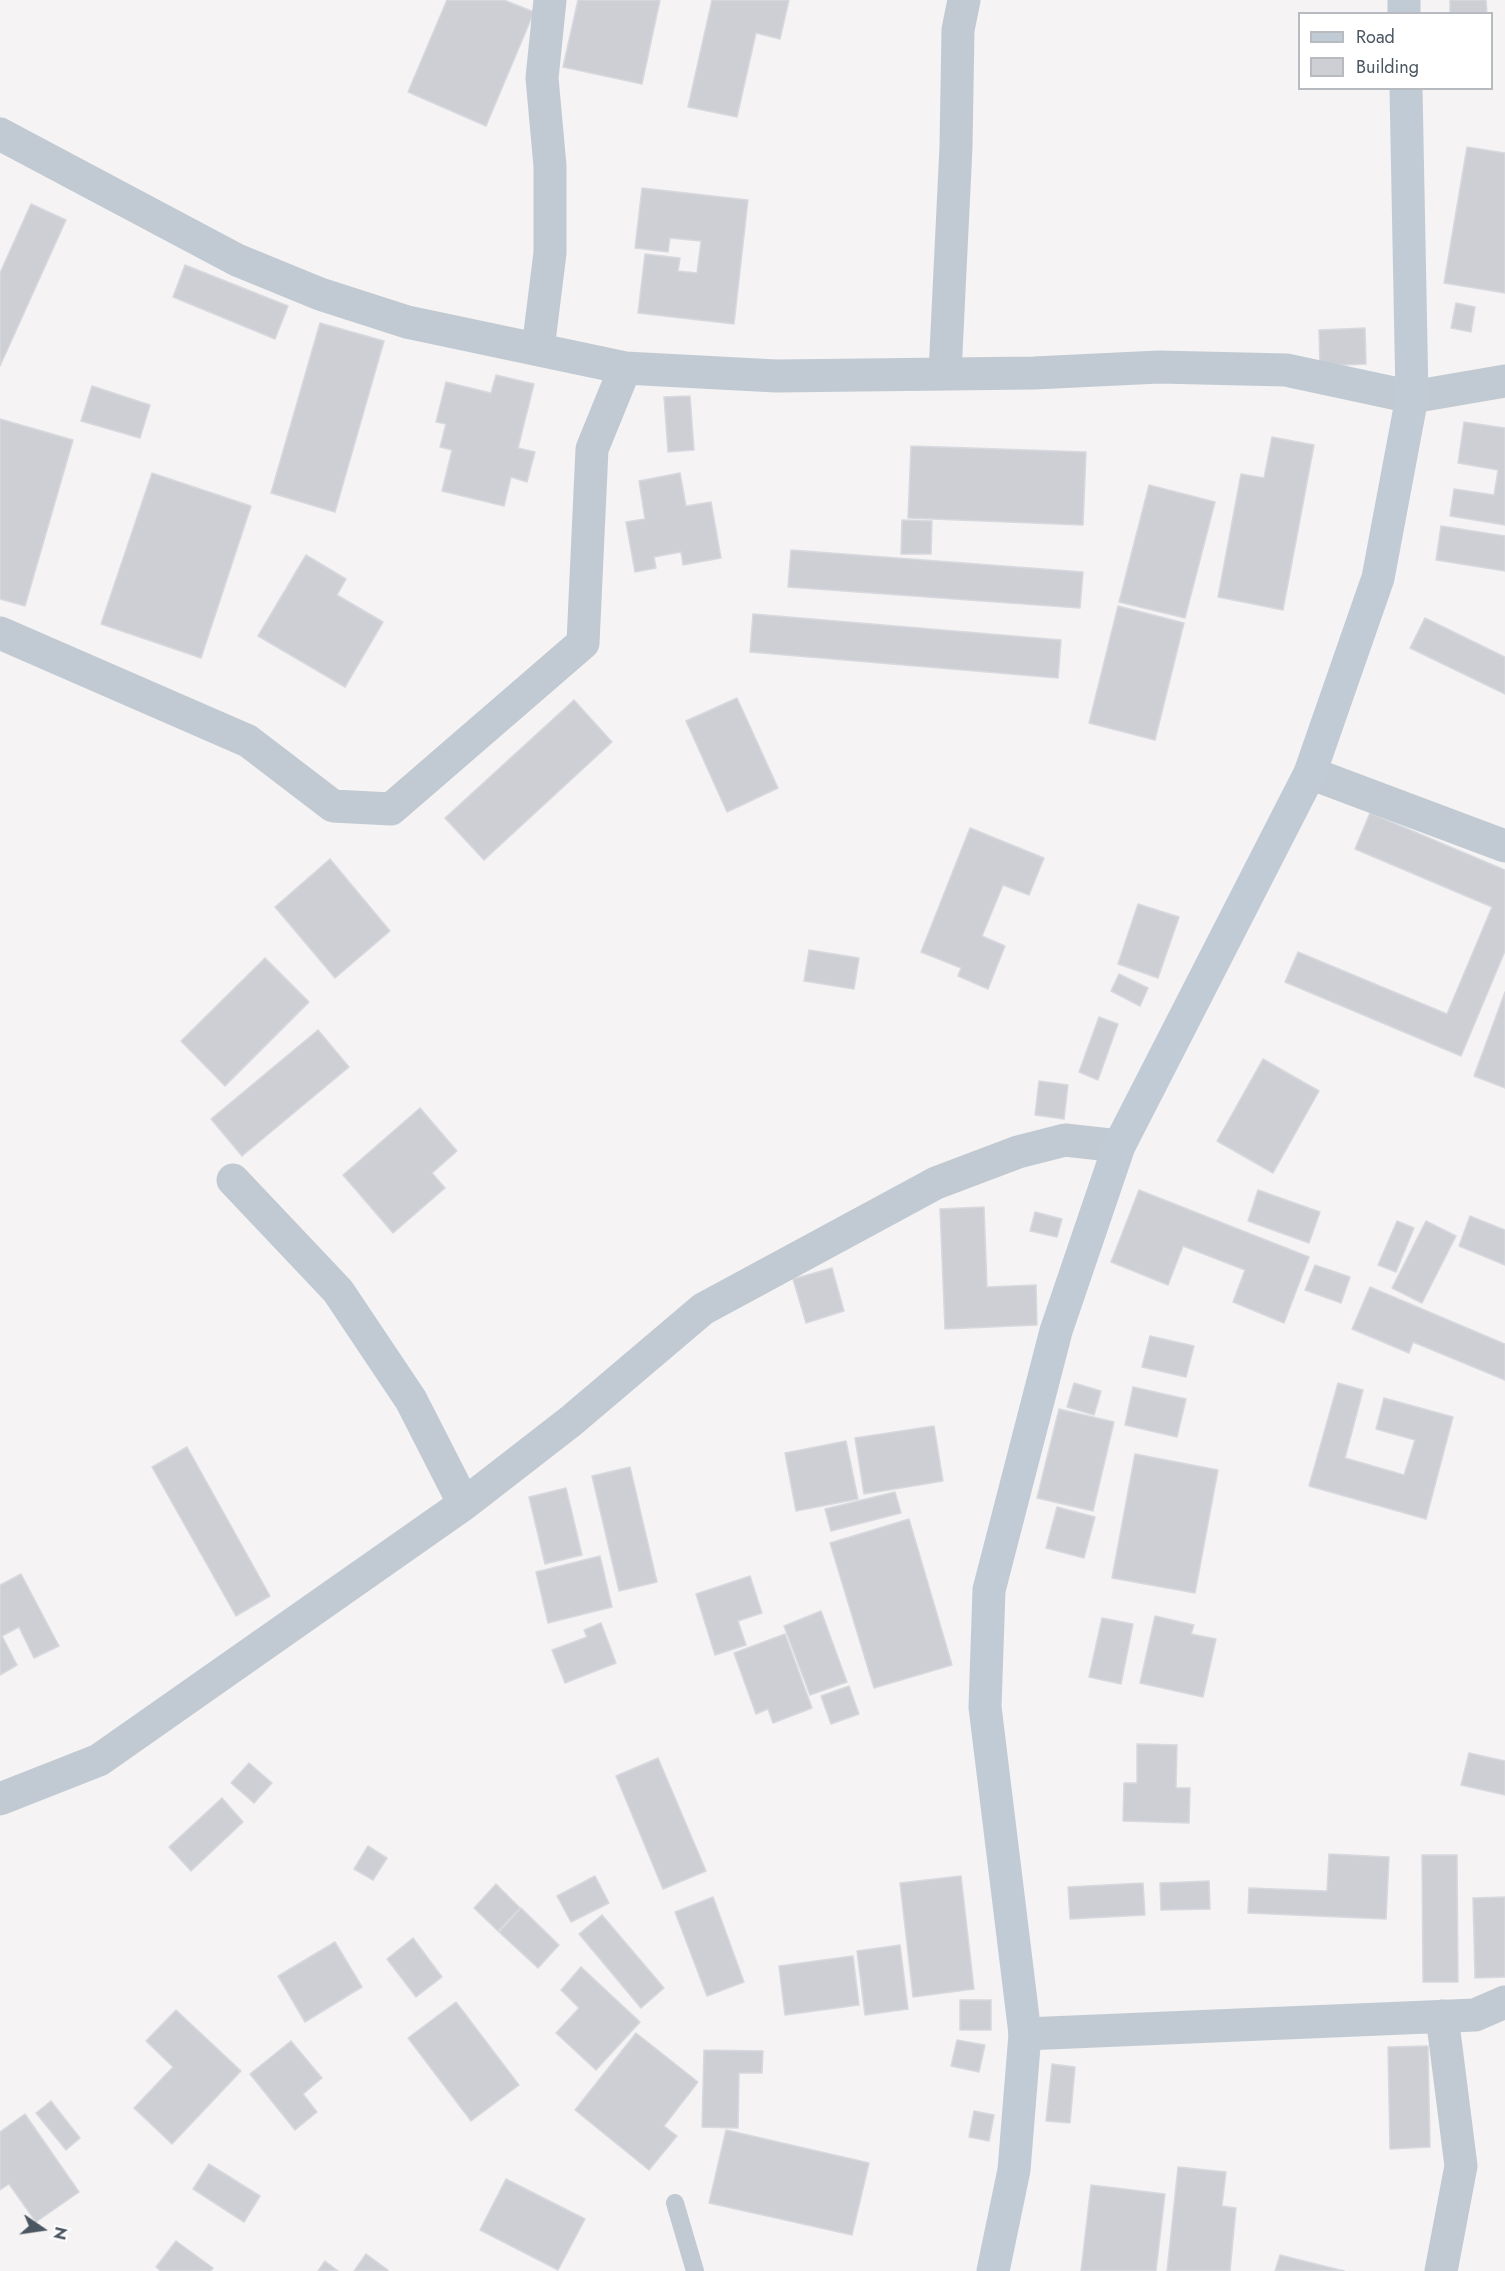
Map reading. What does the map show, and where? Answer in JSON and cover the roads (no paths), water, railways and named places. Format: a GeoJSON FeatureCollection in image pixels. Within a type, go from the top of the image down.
{"type":"FeatureCollection","features":[{"type":"Feature","properties":{"kind":"street"},"geometry":{"type":"LineString","coordinates":[[538,349],[549,253],[550,166],[542,78],[550,0]]}},
{"type":"Feature","properties":{"kind":"street"},"geometry":{"type":"LineString","coordinates":[[945,373],[956,147],[958,30],[964,0]]}},
{"type":"Feature","properties":{"kind":"street"},"geometry":{"type":"LineString","coordinates":[[993,2271],[1014,2170],[1025,2034],[985,1707],[989,1590],[1056,1331],[1119,1146],[1310,773],[1378,578],[1412,397],[1406,90]]}},
{"type":"Feature","properties":{"kind":"street"},"geometry":{"type":"LineString","coordinates":[[0,134],[237,260],[320,294],[407,322],[625,368],[776,376],[1034,373],[1158,367],[1286,370],[1412,397],[1505,381]]}},
{"type":"Feature","properties":{"kind":"street"},"geometry":{"type":"LineString","coordinates":[[0,633],[248,741],[333,806],[391,808],[584,643],[592,449],[625,368]]}},
{"type":"Feature","properties":{"kind":"street"},"geometry":{"type":"LineString","coordinates":[[1310,773],[1505,846]]}},
{"type":"Feature","properties":{"kind":"street"},"geometry":{"type":"LineString","coordinates":[[0,1799],[99,1761],[464,1504],[571,1421],[703,1309],[936,1183],[1018,1152],[1065,1140],[1119,1146]]}},
{"type":"Feature","properties":{"kind":"street"},"geometry":{"type":"LineString","coordinates":[[234,1180],[338,1291],[411,1400],[464,1504]]}},
{"type":"Feature","properties":{"kind":"street"},"geometry":{"type":"LineString","coordinates":[[1025,2034],[1475,2015],[1505,2002]]}},
{"type":"Feature","properties":{"kind":"street"},"geometry":{"type":"LineString","coordinates":[[1441,2271],[1461,2166],[1442,2016]]}},
{"type":"Feature","properties":{"kind":"lane"},"geometry":{"type":"LineString","coordinates":[[675,2203],[695,2271]]}}]}
